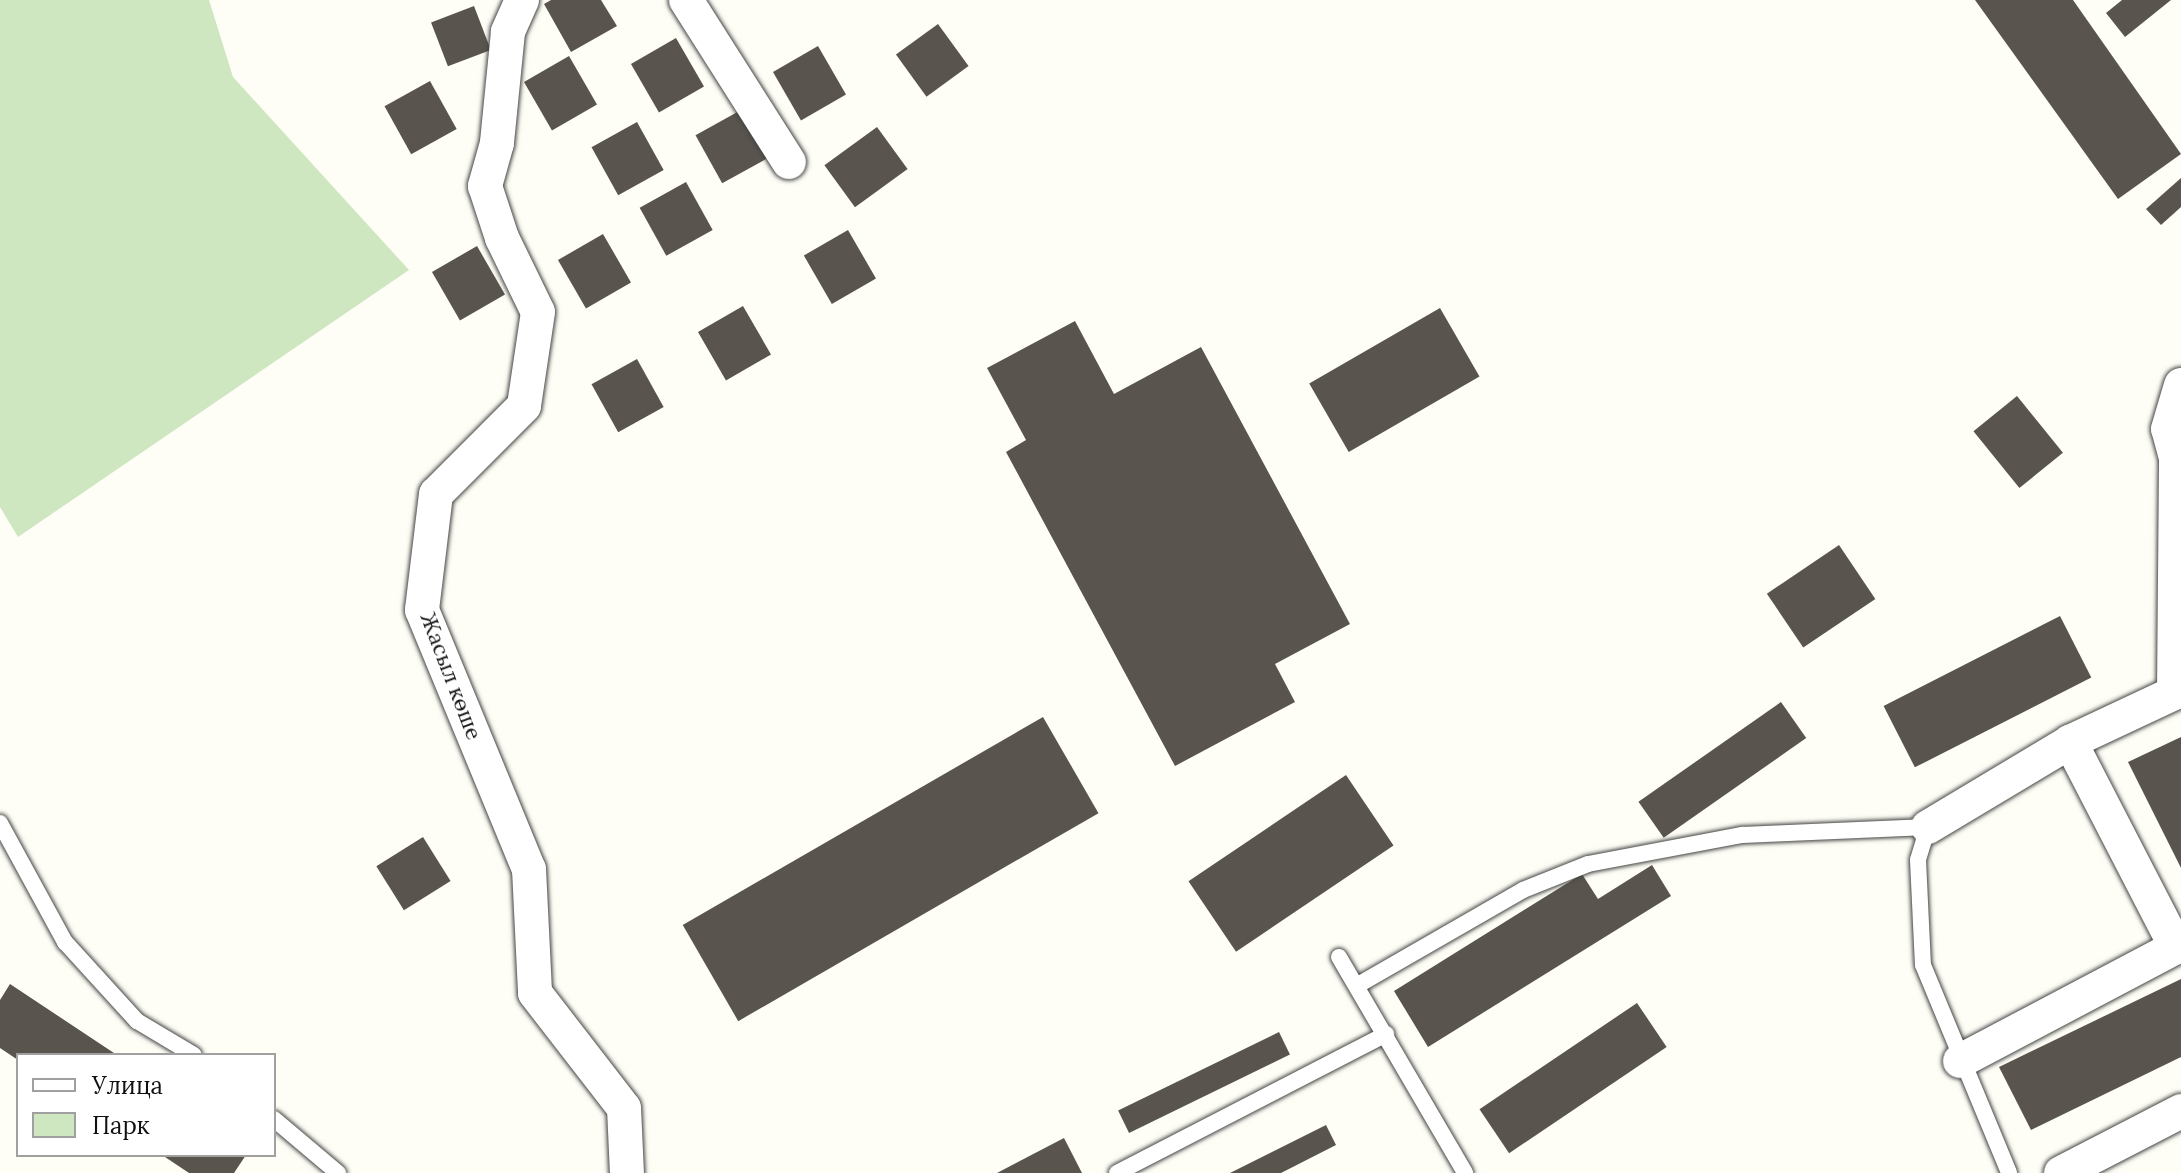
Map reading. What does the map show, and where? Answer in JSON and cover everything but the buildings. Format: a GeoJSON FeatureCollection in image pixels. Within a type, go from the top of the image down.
{"type":"FeatureCollection","features":[{"type":"Feature","properties":{"kind":"street","name":"Жасыл көше"},"geometry":{"type":"LineString","coordinates":[[522,0],[508,32],[497,143],[485,186],[502,238],[538,312],[524,406],[436,494],[422,610],[529,869],[535,993],[624,1108],[627,1173]]}},
{"type":"Feature","properties":{"kind":"street"},"geometry":{"type":"LineString","coordinates":[[686,0],[789,162]]}},
{"type":"Feature","properties":{"kind":"street"},"geometry":{"type":"LineString","coordinates":[[1928,827],[2070,742],[2174,693],[2176,458],[2168,429],[2181,385]]}},
{"type":"Feature","properties":{"kind":"street"},"geometry":{"type":"LineString","coordinates":[[1960,1061],[2176,947],[2070,742]]}},
{"type":"Feature","properties":{"kind":"street"},"geometry":{"type":"LineString","coordinates":[[2061,1173],[2181,1111]]}},
{"type":"Feature","properties":{"kind":"lane"},"geometry":{"type":"LineString","coordinates":[[0,823],[65,942],[137,1021],[191,1053]]}},
{"type":"Feature","properties":{"kind":"lane"},"geometry":{"type":"LineString","coordinates":[[1358,985],[1523,890],[1588,864],[1742,835],[1928,827],[1918,860],[1923,965],[1960,1061],[2009,1173]]}},
{"type":"Feature","properties":{"kind":"lane"},"geometry":{"type":"LineString","coordinates":[[1339,957],[1465,1173]]}},
{"type":"Feature","properties":{"kind":"lane"},"geometry":{"type":"LineString","coordinates":[[1117,1173],[1386,1034]]}},
{"type":"Feature","properties":{"kind":"lane"},"geometry":{"type":"LineString","coordinates":[[276,1121],[338,1173]]}},
{"type":"Feature","properties":{"kind":"green space"},"geometry":{"type":"Polygon","coordinates":[[[0,0],[209,0],[233,77],[409,270],[18,537],[0,507],[0,0]]]}}]}
